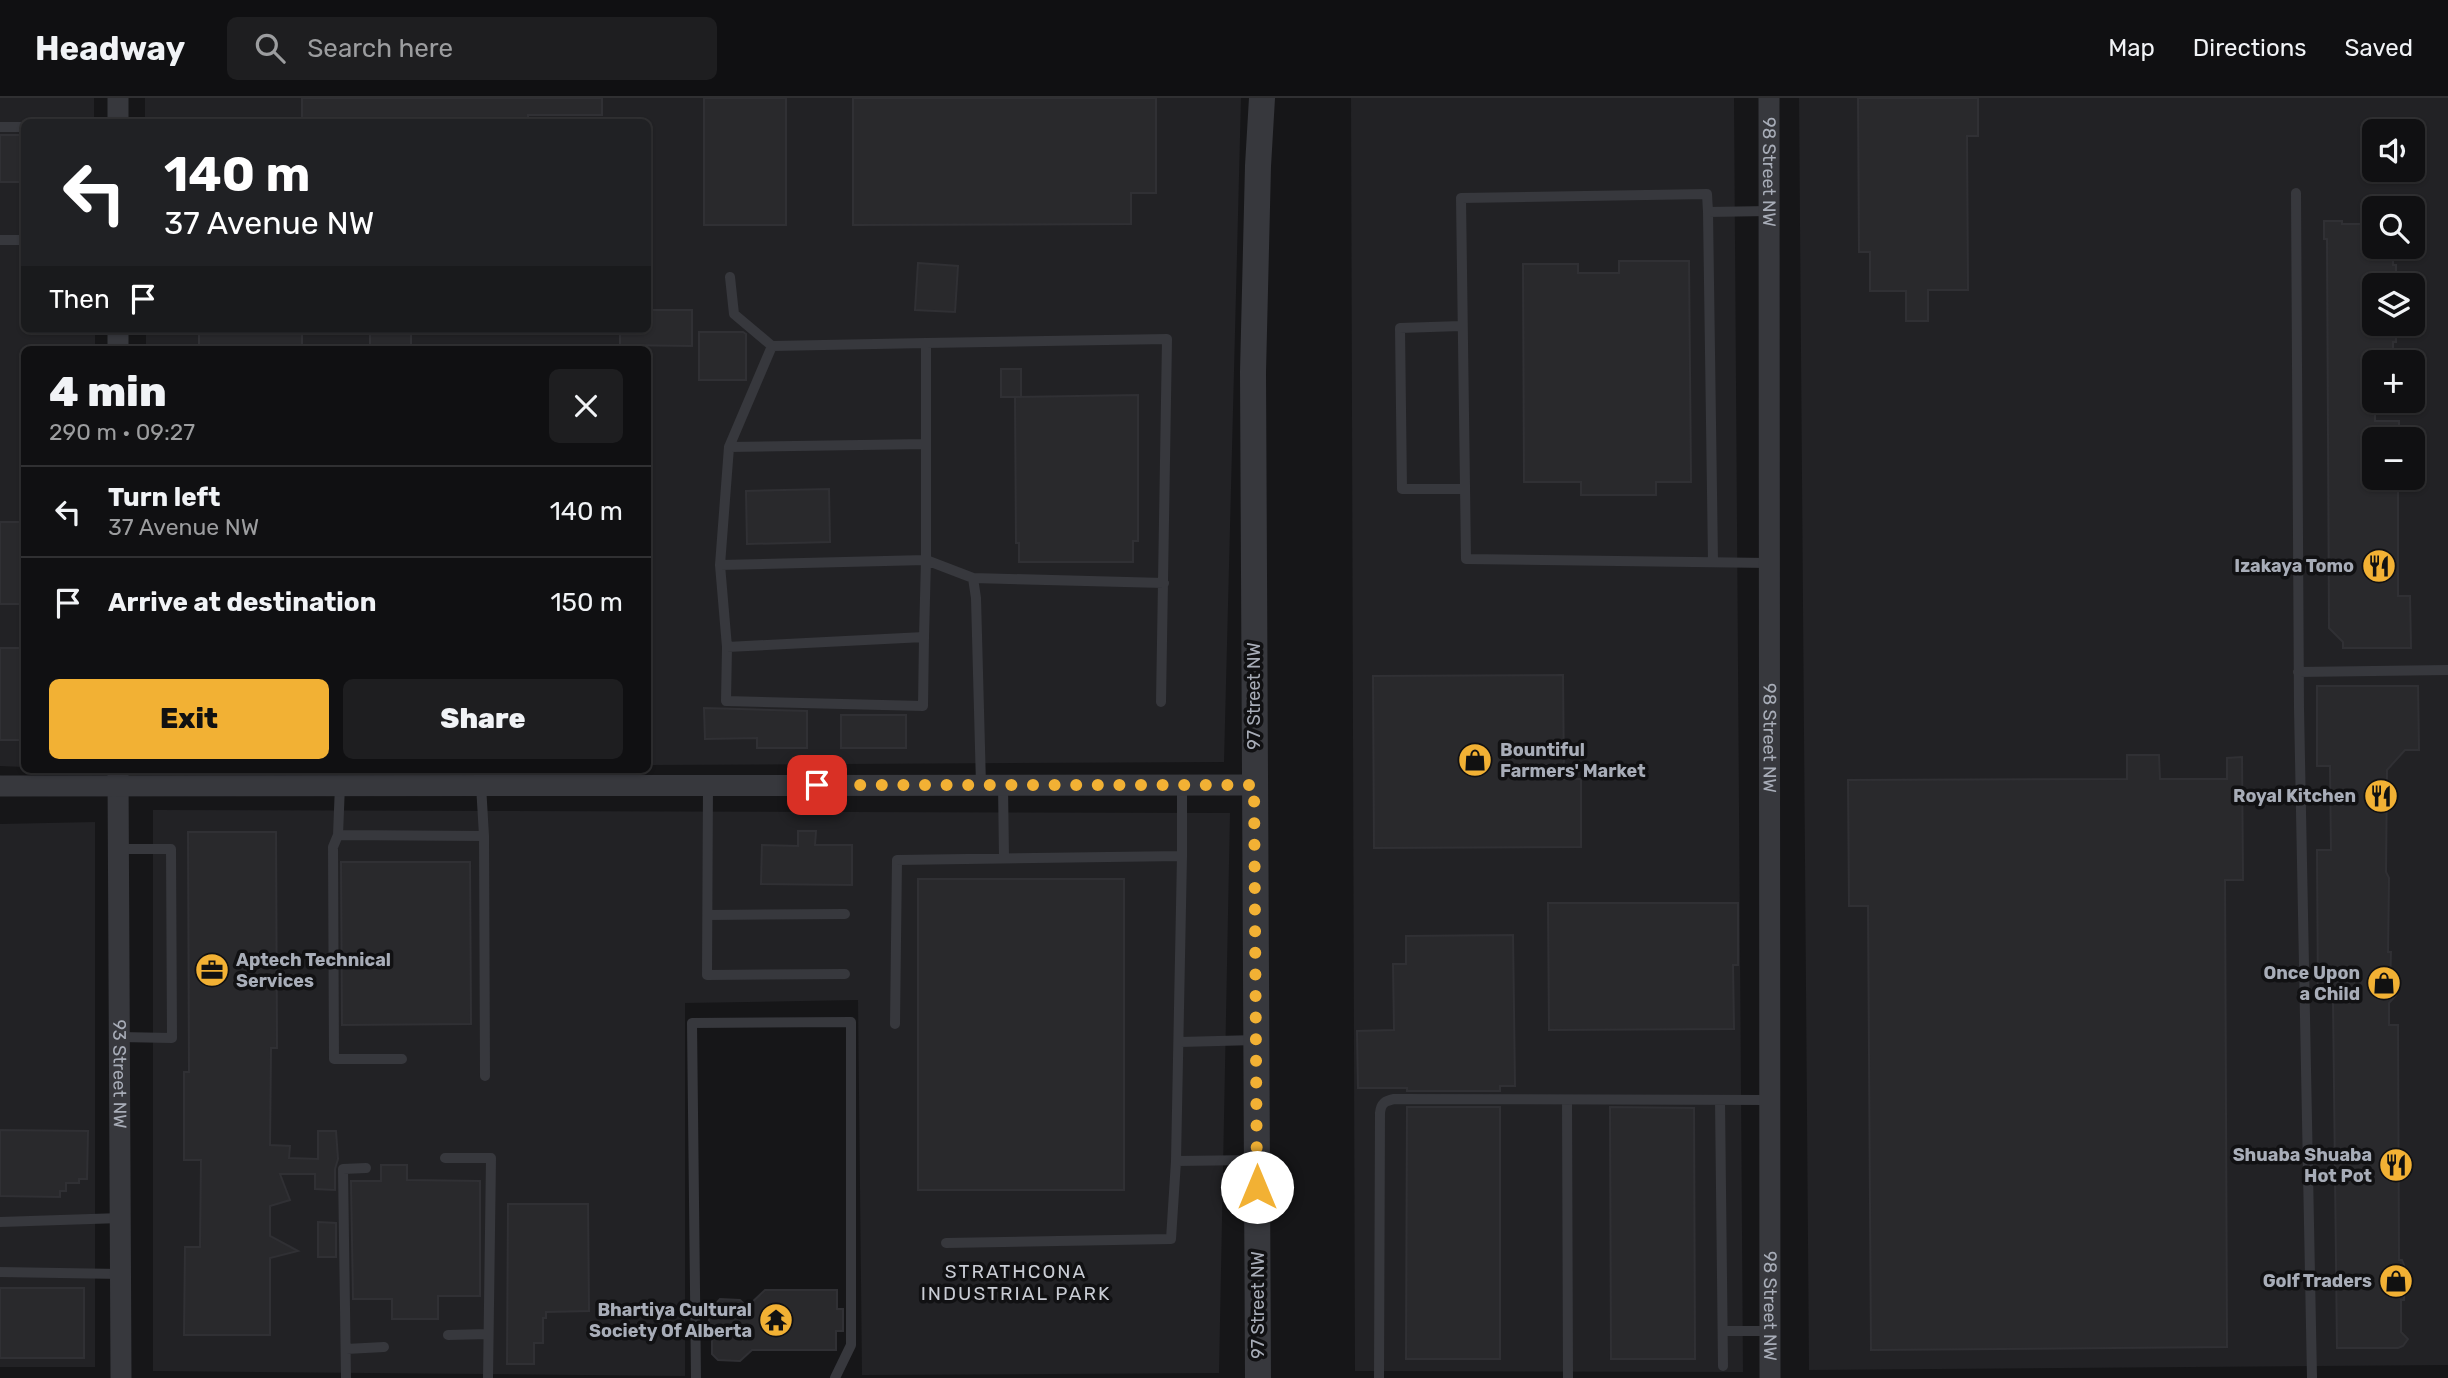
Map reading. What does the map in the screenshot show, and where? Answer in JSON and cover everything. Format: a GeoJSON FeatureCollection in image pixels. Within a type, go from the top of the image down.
{"type":"FeatureCollection","features":[{"type":"Feature","properties":{"kind":"street"},"geometry":{"type":"LineString","coordinates":[[118,98],[118,119]]}},
{"type":"Feature","properties":{"kind":"street","name":"97 Street NW"},"geometry":{"type":"LineString","coordinates":[[1258,1378],[1253,372],[1262,98]]}},
{"type":"Feature","properties":{"kind":"street","name":"98 Street NW"},"geometry":{"type":"LineString","coordinates":[[1769,98],[1770,1378]]}},
{"type":"Feature","properties":{"kind":"street"},"geometry":{"type":"LineString","coordinates":[[0,786],[118,778],[340,785],[1254,785]]}},
{"type":"Feature","properties":{"kind":"street","name":"93 Street NW"},"geometry":{"type":"LineString","coordinates":[[118,778],[121,1378]]}},
{"type":"Feature","properties":{"kind":"lane"},"geometry":{"type":"LineString","coordinates":[[0,127],[21,127]]}},
{"type":"Feature","properties":{"kind":"lane"},"geometry":{"type":"LineString","coordinates":[[2296,193],[2298,672],[2312,1378]]}},
{"type":"Feature","properties":{"kind":"lane"},"geometry":{"type":"LineString","coordinates":[[1713,562],[1707,194],[1461,198],[1466,559],[1769,563]]}},
{"type":"Feature","properties":{"kind":"lane"},"geometry":{"type":"LineString","coordinates":[[1708,212],[1769,211]]}},
{"type":"Feature","properties":{"kind":"lane"},"geometry":{"type":"LineString","coordinates":[[0,240],[21,240]]}},
{"type":"Feature","properties":{"kind":"lane"},"geometry":{"type":"LineString","coordinates":[[730,277],[734,314],[772,346],[1167,339],[1161,702]]}},
{"type":"Feature","properties":{"kind":"lane"},"geometry":{"type":"LineString","coordinates":[[1461,326],[1400,328],[1402,489],[1464,489]]}},
{"type":"Feature","properties":{"kind":"lane"},"geometry":{"type":"LineString","coordinates":[[772,346],[729,447],[720,565],[727,647],[726,701],[923,706],[926,343]]}},
{"type":"Feature","properties":{"kind":"lane"},"geometry":{"type":"LineString","coordinates":[[729,447],[926,444]]}},
{"type":"Feature","properties":{"kind":"lane"},"geometry":{"type":"LineString","coordinates":[[720,565],[926,560],[973,578],[1164,583]]}},
{"type":"Feature","properties":{"kind":"lane"},"geometry":{"type":"LineString","coordinates":[[973,578],[976,598],[981,785]]}},
{"type":"Feature","properties":{"kind":"lane"},"geometry":{"type":"LineString","coordinates":[[727,647],[923,637]]}},
{"type":"Feature","properties":{"kind":"lane"},"geometry":{"type":"LineString","coordinates":[[2298,672],[2448,670]]}},
{"type":"Feature","properties":{"kind":"lane"},"geometry":{"type":"LineString","coordinates":[[340,785],[338,835],[333,847],[334,1059],[402,1059]]}},
{"type":"Feature","properties":{"kind":"lane"},"geometry":{"type":"LineString","coordinates":[[481,785],[484,836],[485,1076]]}},
{"type":"Feature","properties":{"kind":"lane"},"geometry":{"type":"LineString","coordinates":[[708,785],[707,975],[845,974]]}},
{"type":"Feature","properties":{"kind":"lane"},"geometry":{"type":"LineString","coordinates":[[1003,785],[1004,858]]}},
{"type":"Feature","properties":{"kind":"lane"},"geometry":{"type":"LineString","coordinates":[[946,1243],[1171,1239],[1180,1042],[1182,785]]}},
{"type":"Feature","properties":{"kind":"lane"},"geometry":{"type":"LineString","coordinates":[[338,835],[484,836]]}},
{"type":"Feature","properties":{"kind":"lane"},"geometry":{"type":"LineString","coordinates":[[118,849],[170,849],[172,1038],[120,1037]]}},
{"type":"Feature","properties":{"kind":"lane"},"geometry":{"type":"LineString","coordinates":[[895,1024],[897,859],[1182,856]]}},
{"type":"Feature","properties":{"kind":"lane"},"geometry":{"type":"LineString","coordinates":[[708,915],[845,914]]}},
{"type":"Feature","properties":{"kind":"lane"},"geometry":{"type":"LineString","coordinates":[[696,1378],[692,1023],[850,1022],[852,1345],[835,1378]]}},
{"type":"Feature","properties":{"kind":"lane"},"geometry":{"type":"LineString","coordinates":[[1180,1042],[1256,1040]]}},
{"type":"Feature","properties":{"kind":"lane"},"geometry":{"type":"LineString","coordinates":[[1567,1100],[1568,1378]]}},
{"type":"Feature","properties":{"kind":"lane"},"geometry":{"type":"LineString","coordinates":[[1720,1100],[1723,1366]]}},
{"type":"Feature","properties":{"kind":"lane"},"geometry":{"type":"LineString","coordinates":[[1379,1378],[1380,1105],[1385,1101],[1770,1100]]}},
{"type":"Feature","properties":{"kind":"lane"},"geometry":{"type":"LineString","coordinates":[[445,1158],[491,1158],[488,1378]]}},
{"type":"Feature","properties":{"kind":"lane"},"geometry":{"type":"LineString","coordinates":[[1176,1161],[1257,1160]]}},
{"type":"Feature","properties":{"kind":"lane"},"geometry":{"type":"LineString","coordinates":[[346,1378],[343,1169],[366,1168]]}},
{"type":"Feature","properties":{"kind":"lane"},"geometry":{"type":"LineString","coordinates":[[0,1222],[121,1218]]}},
{"type":"Feature","properties":{"kind":"lane"},"geometry":{"type":"LineString","coordinates":[[0,1272],[121,1274]]}},
{"type":"Feature","properties":{"kind":"lane"},"geometry":{"type":"LineString","coordinates":[[1723,1331],[1770,1331]]}},
{"type":"Feature","properties":{"kind":"lane"},"geometry":{"type":"LineString","coordinates":[[448,1335],[488,1334]]}},
{"type":"Feature","properties":{"kind":"lane"},"geometry":{"type":"LineString","coordinates":[[345,1349],[384,1347]]}},
{"type":"Feature","properties":{"kind":"shaded area"},"geometry":{"type":"Polygon","coordinates":[[[0,98],[94,98],[94,119],[21,119],[21,333],[95,333],[95,346],[21,346],[21,767],[0,766],[0,98]]]}},
{"type":"Feature","properties":{"kind":"shaded area"},"geometry":{"type":"Polygon","coordinates":[[[145,98],[1241,98],[1224,762],[651,765],[651,346],[146,346],[146,333],[651,333],[651,119],[145,119],[145,98]]]}},
{"type":"Feature","properties":{"kind":"shaded area"},"geometry":{"type":"Polygon","coordinates":[[[1351,98],[1734,98],[1743,1372],[1355,1371],[1351,98]]]}},
{"type":"Feature","properties":{"kind":"shaded area"},"geometry":{"type":"Polygon","coordinates":[[[1799,98],[2448,98],[2448,1365],[1809,1370],[1799,98]]]}},
{"type":"Feature","properties":{"kind":"shaded area"},"geometry":{"type":"Polygon","coordinates":[[[153,810],[1230,813],[1219,1373],[862,1375],[858,1000],[685,1003],[685,1376],[153,1371],[153,810]]]}},
{"type":"Feature","properties":{"kind":"shaded area"},"geometry":{"type":"Polygon","coordinates":[[[95,822],[95,1367],[0,1367],[0,824],[95,822]]]}},
{"type":"Feature","properties":{"kind":"building"},"geometry":{"type":"Polygon","coordinates":[[[302,98],[602,98],[602,115],[528,115],[528,119],[302,119],[302,98]]]}},
{"type":"Feature","properties":{"kind":"building"},"geometry":{"type":"Polygon","coordinates":[[[704,98],[786,98],[786,225],[704,225],[704,98]]]}},
{"type":"Feature","properties":{"kind":"building"},"geometry":{"type":"Polygon","coordinates":[[[853,98],[1156,98],[1156,193],[1131,193],[1131,224],[853,225],[853,98]]]}},
{"type":"Feature","properties":{"kind":"building"},"geometry":{"type":"Polygon","coordinates":[[[1858,98],[1978,98],[1978,136],[1967,136],[1968,290],[1928,290],[1928,321],[1906,321],[1906,291],[1870,291],[1870,252],[1859,252],[1858,98]]]}},
{"type":"Feature","properties":{"kind":"building"},"geometry":{"type":"Polygon","coordinates":[[[0,135],[21,135],[21,182],[0,182],[0,135]]]}},
{"type":"Feature","properties":{"kind":"building"},"geometry":{"type":"Polygon","coordinates":[[[2324,221],[2362,224],[2362,259],[2393,259],[2393,265],[2396,265],[2396,273],[2362,273],[2362,336],[2396,336],[2396,342],[2393,342],[2393,350],[2362,350],[2362,413],[2375,413],[2375,421],[2399,421],[2399,427],[2362,427],[2362,490],[2398,490],[2398,596],[2410,596],[2411,648],[2343,648],[2343,642],[2329,628],[2327,239],[2324,239],[2324,221]]]}},
{"type":"Feature","properties":{"kind":"building"},"geometry":{"type":"Polygon","coordinates":[[[1619,261],[1689,261],[1691,482],[1656,482],[1656,495],[1581,495],[1581,482],[1524,482],[1523,264],[1578,264],[1578,273],[1619,273],[1619,261]]]}},
{"type":"Feature","properties":{"kind":"building"},"geometry":{"type":"Polygon","coordinates":[[[918,263],[958,266],[955,312],[915,310],[918,263]]]}},
{"type":"Feature","properties":{"kind":"building"},"geometry":{"type":"Polygon","coordinates":[[[651,310],[692,310],[692,346],[620,345],[620,333],[651,333],[651,310]]]}},
{"type":"Feature","properties":{"kind":"building"},"geometry":{"type":"Polygon","coordinates":[[[699,332],[746,334],[746,380],[699,380],[699,332]]]}},
{"type":"Feature","properties":{"kind":"building"},"geometry":{"type":"Polygon","coordinates":[[[199,333],[302,333],[302,346],[199,346],[199,333]]]}},
{"type":"Feature","properties":{"kind":"building"},"geometry":{"type":"Polygon","coordinates":[[[370,333],[411,333],[411,346],[370,346],[370,333]]]}},
{"type":"Feature","properties":{"kind":"building"},"geometry":{"type":"Polygon","coordinates":[[[1001,369],[1021,369],[1021,397],[1001,397],[1001,369]]]}},
{"type":"Feature","properties":{"kind":"building"},"geometry":{"type":"Polygon","coordinates":[[[1138,395],[1138,541],[1133,541],[1133,562],[1019,562],[1019,543],[1016,543],[1015,397],[1138,395]]]}},
{"type":"Feature","properties":{"kind":"building"},"geometry":{"type":"Polygon","coordinates":[[[829,489],[830,542],[747,544],[746,491],[829,489]]]}},
{"type":"Feature","properties":{"kind":"building"},"geometry":{"type":"Polygon","coordinates":[[[0,522],[21,522],[21,604],[0,604],[0,522]]]}},
{"type":"Feature","properties":{"kind":"building"},"geometry":{"type":"Polygon","coordinates":[[[0,648],[21,648],[21,740],[0,740],[0,648]]]}},
{"type":"Feature","properties":{"kind":"building"},"geometry":{"type":"Polygon","coordinates":[[[1563,675],[1564,779],[1581,779],[1581,847],[1374,848],[1373,676],[1563,675]]]}},
{"type":"Feature","properties":{"kind":"building"},"geometry":{"type":"Polygon","coordinates":[[[2317,686],[2418,686],[2419,750],[2405,750],[2387,770],[2388,952],[2391,952],[2390,984],[2396,989],[2396,995],[2389,1003],[2389,1025],[2398,1025],[2399,1260],[2402,1260],[2404,1265],[2401,1332],[2408,1339],[2398,1348],[2337,1348],[2333,999],[2318,999],[2317,850],[2331,850],[2330,766],[2317,766],[2317,686]]]}},
{"type":"Feature","properties":{"kind":"building"},"geometry":{"type":"Polygon","coordinates":[[[704,708],[807,711],[807,748],[757,748],[757,738],[705,739],[704,708]]]}},
{"type":"Feature","properties":{"kind":"building"},"geometry":{"type":"Polygon","coordinates":[[[841,715],[906,715],[906,748],[841,748],[841,715]]]}},
{"type":"Feature","properties":{"kind":"building"},"geometry":{"type":"Polygon","coordinates":[[[2127,755],[2159,755],[2160,779],[2227,779],[2227,758],[2242,757],[2243,880],[2225,880],[2227,1347],[1871,1350],[1868,906],[1849,906],[1848,780],[2127,779],[2127,755]]]}},
{"type":"Feature","properties":{"kind":"building"},"geometry":{"type":"Polygon","coordinates":[[[798,831],[816,831],[815,845],[852,845],[852,885],[761,884],[762,845],[798,846],[798,831]]]}},
{"type":"Feature","properties":{"kind":"building"},"geometry":{"type":"Polygon","coordinates":[[[188,832],[276,832],[277,1048],[271,1048],[270,1145],[290,1146],[289,1158],[318,1159],[318,1131],[336,1131],[338,1159],[335,1190],[315,1189],[315,1174],[280,1174],[290,1200],[270,1206],[270,1236],[298,1251],[270,1258],[270,1335],[184,1335],[185,1247],[200,1247],[201,1160],[184,1160],[184,1072],[189,1072],[188,832]]]}},
{"type":"Feature","properties":{"kind":"building"},"geometry":{"type":"Polygon","coordinates":[[[341,862],[470,862],[471,1024],[342,1025],[341,862]]]}},
{"type":"Feature","properties":{"kind":"building"},"geometry":{"type":"Polygon","coordinates":[[[918,879],[1124,879],[1124,1190],[918,1190],[918,879]]]}},
{"type":"Feature","properties":{"kind":"building"},"geometry":{"type":"Polygon","coordinates":[[[1548,903],[1738,903],[1738,965],[1733,965],[1734,1029],[1549,1030],[1548,903]]]}},
{"type":"Feature","properties":{"kind":"building"},"geometry":{"type":"Polygon","coordinates":[[[1513,935],[1515,1086],[1500,1086],[1500,1091],[1358,1088],[1357,1031],[1394,1030],[1393,964],[1406,964],[1406,936],[1513,935]]]}},
{"type":"Feature","properties":{"kind":"building"},"geometry":{"type":"Polygon","coordinates":[[[1407,1107],[1500,1107],[1500,1359],[1406,1359],[1407,1107]]]}},
{"type":"Feature","properties":{"kind":"building"},"geometry":{"type":"Polygon","coordinates":[[[1610,1107],[1694,1108],[1695,1359],[1611,1359],[1610,1107]]]}},
{"type":"Feature","properties":{"kind":"building"},"geometry":{"type":"Polygon","coordinates":[[[0,1130],[88,1131],[87,1179],[79,1179],[79,1183],[66,1183],[66,1191],[60,1191],[60,1197],[0,1196],[0,1130]]]}},
{"type":"Feature","properties":{"kind":"building"},"geometry":{"type":"Polygon","coordinates":[[[381,1165],[407,1165],[407,1180],[480,1181],[480,1296],[438,1296],[438,1319],[392,1319],[392,1299],[353,1299],[351,1181],[381,1181],[381,1165]]]}},
{"type":"Feature","properties":{"kind":"building"},"geometry":{"type":"Polygon","coordinates":[[[508,1204],[588,1204],[589,1311],[546,1312],[546,1318],[543,1318],[543,1343],[534,1343],[534,1364],[507,1364],[508,1204]]]}},
{"type":"Feature","properties":{"kind":"building"},"geometry":{"type":"Polygon","coordinates":[[[318,1222],[336,1223],[336,1257],[318,1257],[318,1222]]]}},
{"type":"Feature","properties":{"kind":"building"},"geometry":{"type":"Polygon","coordinates":[[[0,1288],[84,1288],[84,1358],[0,1358],[0,1288]]]}},
{"type":"Feature","properties":{"kind":"building","name":"Bhartiya Cultural Society Of Alberta"},"geometry":{"type":"Polygon","coordinates":[[[765,1290],[837,1290],[837,1309],[843,1309],[843,1331],[836,1331],[836,1350],[752,1350],[740,1361],[718,1360],[712,1354],[709,1311],[720,1299],[740,1300],[747,1307],[765,1290]]]}},
{"type":"Feature","properties":{"kind":"place","name":"Izakaya Tomo"},"geometry":{"type":"Point","coordinates":[2379,566]}},
{"type":"Feature","properties":{"kind":"place","name":"Bountiful Farmers' Market"},"geometry":{"type":"Point","coordinates":[1475,760]}},
{"type":"Feature","properties":{"kind":"place","name":"Royal Kitchen"},"geometry":{"type":"Point","coordinates":[2381,796]}},
{"type":"Feature","properties":{"kind":"place","name":"Aptech Technical Services"},"geometry":{"type":"Point","coordinates":[212,970]}},
{"type":"Feature","properties":{"kind":"place","name":"Once Upon a Child"},"geometry":{"type":"Point","coordinates":[2384,983]}},
{"type":"Feature","properties":{"kind":"place","name":"Shuaba Shuaba Hot Pot"},"geometry":{"type":"Point","coordinates":[2396,1165]}},
{"type":"Feature","properties":{"kind":"place","name":"Golf Traders"},"geometry":{"type":"Point","coordinates":[2396,1281]}},
{"type":"Feature","properties":{"kind":"place","name":"Bhartiya Cultural Society Of Alberta"},"geometry":{"type":"Point","coordinates":[776,1320]}},
{"type":"Feature","properties":{"kind":"district","name":"STRATHCONA INDUSTRIAL PARK"},"geometry":{"type":"Point","coordinates":[1016,1282]}},
{"type":"Feature","properties":{"kind":"route"},"geometry":{"type":"LineString","coordinates":[[817,785],[1254,785],[1257,1187]]}}]}
